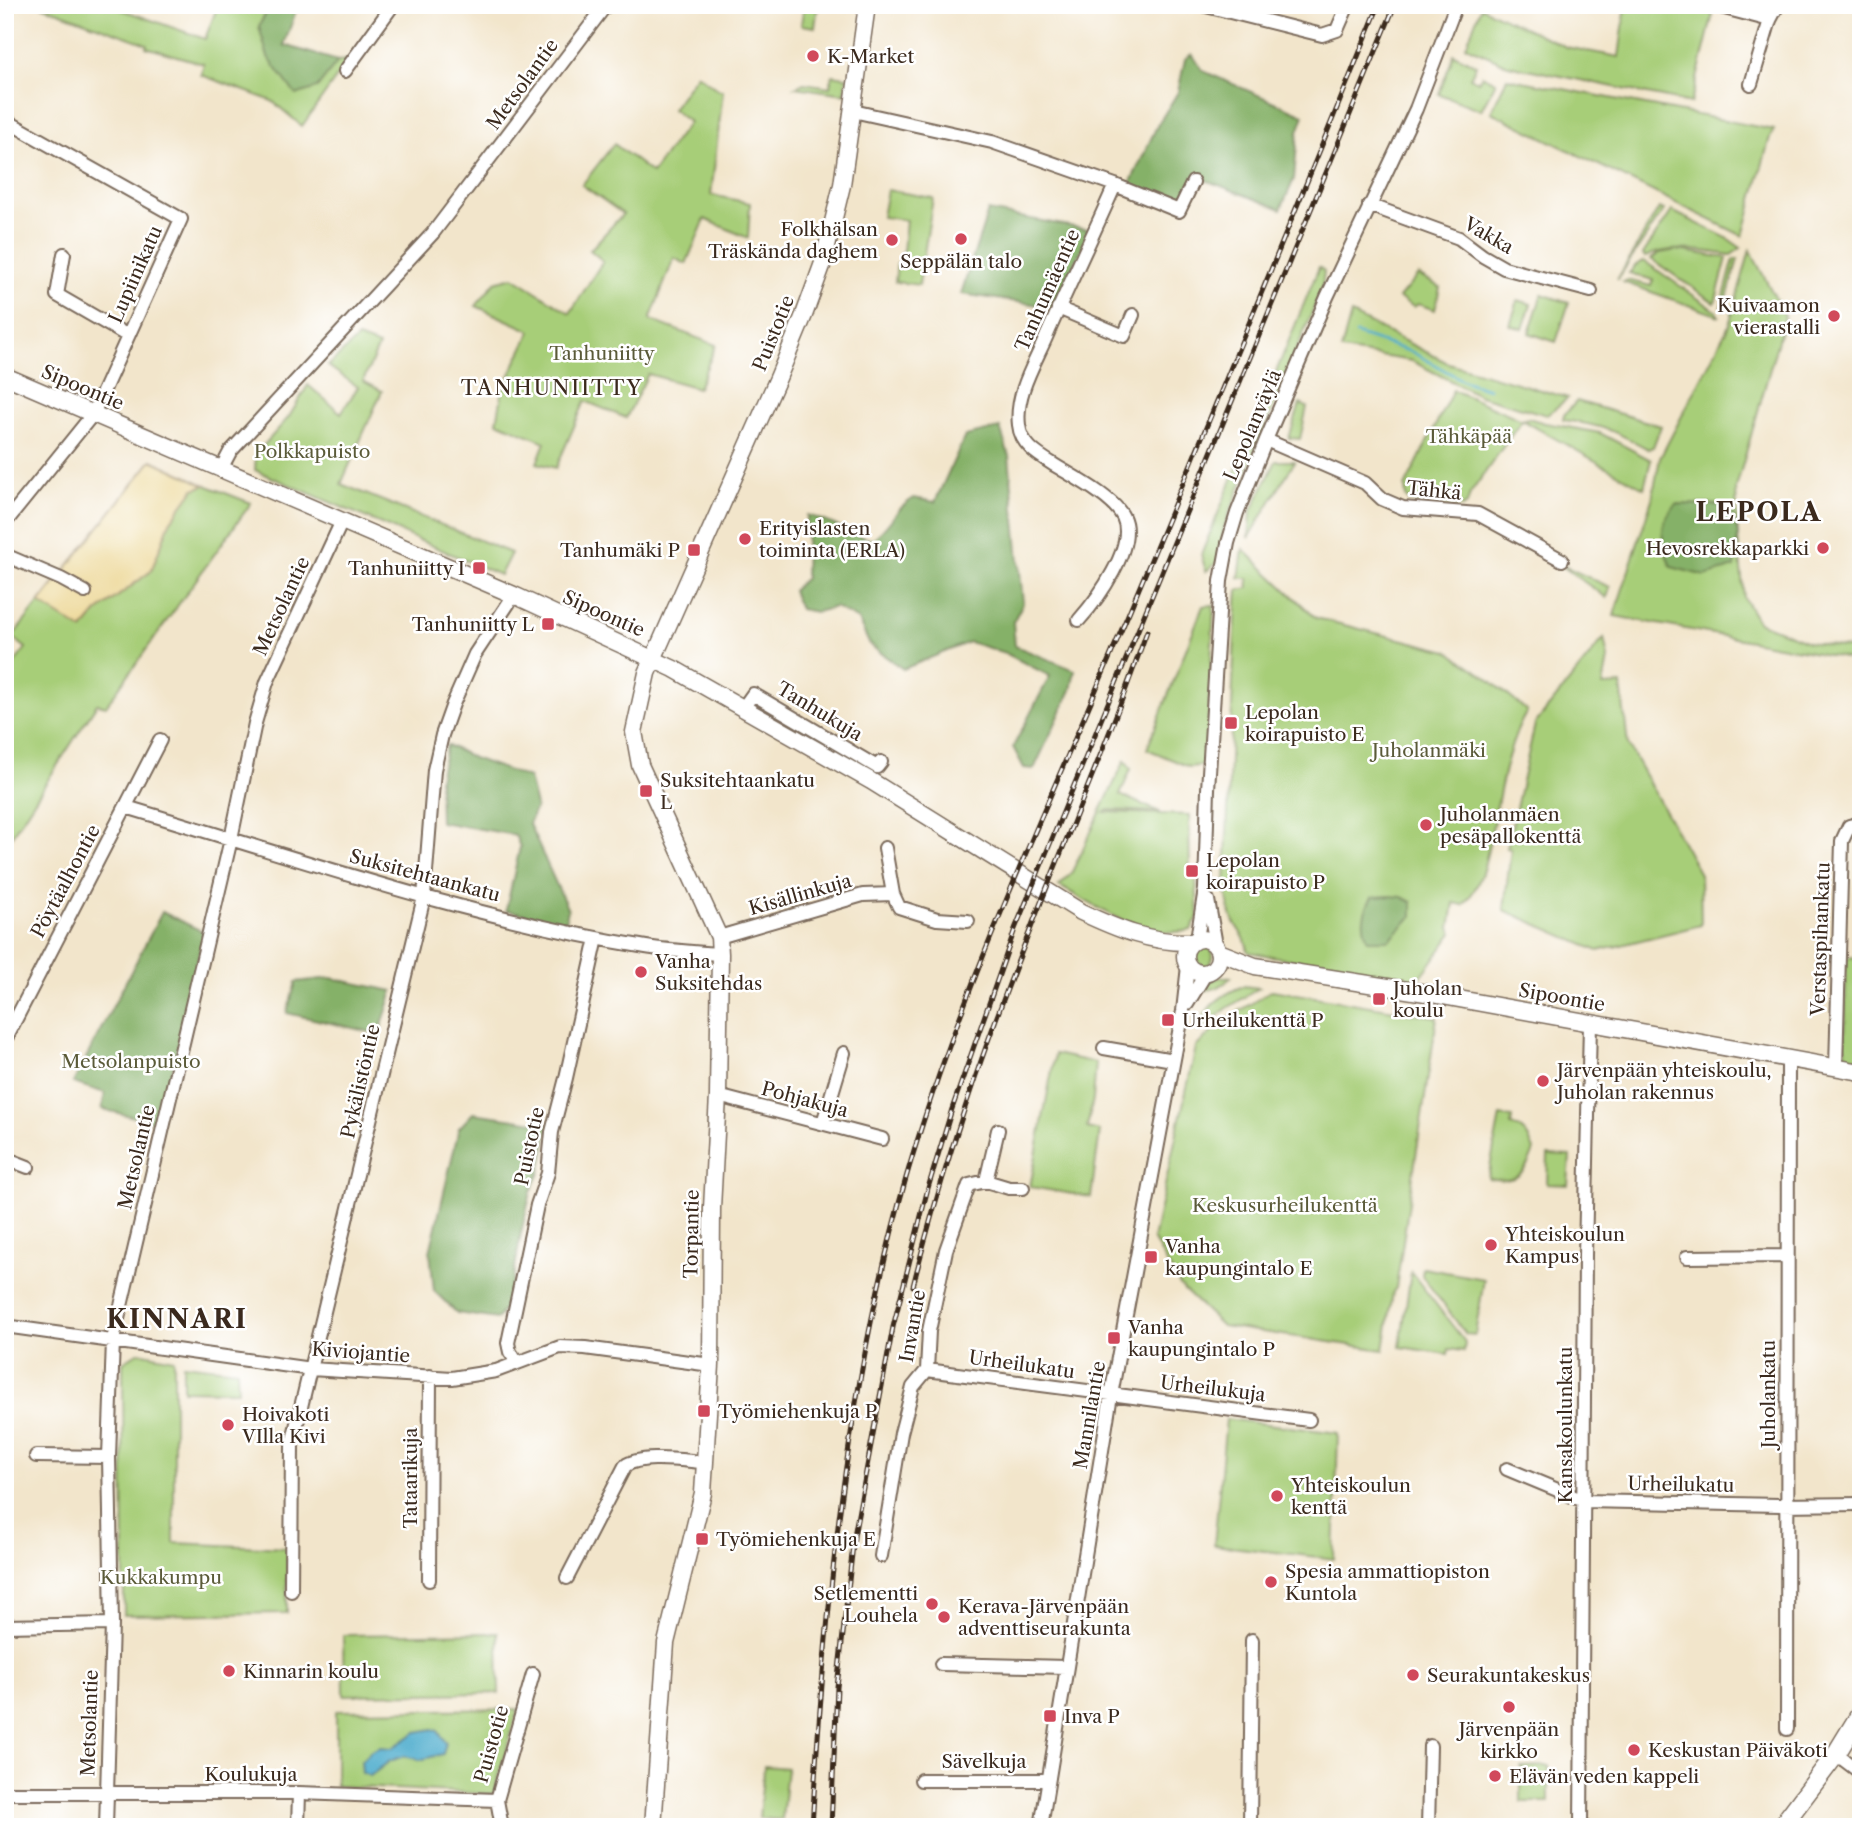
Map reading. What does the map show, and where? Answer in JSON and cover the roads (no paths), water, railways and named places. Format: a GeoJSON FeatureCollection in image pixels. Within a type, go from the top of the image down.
{"type":"FeatureCollection","features":[{"type":"Feature","properties":{"kind":"main road"},"geometry":{"type":"LineString","coordinates":[[1781,1827],[1836,1754],[1861,1713]]}},
{"type":"Feature","properties":{"kind":"street"},"geometry":{"type":"LineString","coordinates":[[345,71],[393,5]]}},
{"type":"Feature","properties":{"kind":"street","name":"Metsolantie"},"geometry":{"type":"LineString","coordinates":[[220,469],[230,452],[433,233],[606,5]]}},
{"type":"Feature","properties":{"kind":"street","name":"Puistotie"},"geometry":{"type":"LineString","coordinates":[[654,658],[716,522],[804,315],[834,220],[853,111],[867,5]]}},
{"type":"Feature","properties":{"kind":"street"},"geometry":{"type":"LineString","coordinates":[[1203,5],[1322,35],[1332,34],[1337,30],[1348,5]]}},
{"type":"Feature","properties":{"kind":"street","name":"Lepolanväylä"},"geometry":{"type":"LineString","coordinates":[[1194,940],[1205,889],[1208,789],[1221,581],[1237,513],[1327,297],[1416,109],[1456,5]]}},
{"type":"Feature","properties":{"kind":"street"},"geometry":{"type":"LineString","coordinates":[[1713,5],[1770,20]]}},
{"type":"Feature","properties":{"kind":"street"},"geometry":{"type":"LineString","coordinates":[[1751,85],[1770,20],[1778,5]]}},
{"type":"Feature","properties":{"kind":"street"},"geometry":{"type":"LineString","coordinates":[[853,111],[992,142],[1115,185],[1179,211],[1193,182]]}},
{"type":"Feature","properties":{"kind":"street","name":"Lupiinikatu"},"geometry":{"type":"LineString","coordinates":[[5,120],[181,219],[93,414],[5,523]]}},
{"type":"Feature","properties":{"kind":"street","name":"Tanhumäentie"},"geometry":{"type":"LineString","coordinates":[[1079,621],[1094,604],[1110,577],[1126,541],[1124,518],[1108,501],[1037,455],[1023,439],[1019,427],[1018,406],[1058,308],[1115,185]]}},
{"type":"Feature","properties":{"kind":"street","name":"Vakka"},"geometry":{"type":"LineString","coordinates":[[1369,205],[1459,238],[1504,268],[1591,291]]}},
{"type":"Feature","properties":{"kind":"street"},"geometry":{"type":"LineString","coordinates":[[64,254],[57,295],[128,336]]}},
{"type":"Feature","properties":{"kind":"street"},"geometry":{"type":"LineString","coordinates":[[1058,308],[1124,336],[1133,315]]}},
{"type":"Feature","properties":{"kind":"street","name":"Sipoontie"},"geometry":{"type":"LineString","coordinates":[[5,376],[654,658],[871,781],[1081,912],[1116,929],[1157,940],[1194,940]]}},
{"type":"Feature","properties":{"kind":"street","name":"Tähkä"},"geometry":{"type":"LineString","coordinates":[[1266,440],[1365,483],[1382,499],[1403,508],[1478,514],[1562,560]]}},
{"type":"Feature","properties":{"kind":"street","name":"Metsolantie"},"geometry":{"type":"LineString","coordinates":[[106,1827],[112,1624],[109,1457],[113,1340],[232,839],[255,723],[267,682],[342,521]]}},
{"type":"Feature","properties":{"kind":"street"},"geometry":{"type":"LineString","coordinates":[[5,555],[85,592]]}},
{"type":"Feature","properties":{"kind":"street","name":"Pykälistöntie"},"geometry":{"type":"LineString","coordinates":[[291,1591],[292,1444],[424,897],[434,770],[442,735],[475,654],[514,595]]}},
{"type":"Feature","properties":{"kind":"street","name":"Torpantie"},"geometry":{"type":"LineString","coordinates":[[653,1827],[666,1643],[703,1493],[711,1365],[719,946],[640,765],[634,732],[647,673],[654,658]]}},
{"type":"Feature","properties":{"kind":"street","name":"Tanhukuja"},"geometry":{"type":"LineString","coordinates":[[743,708],[753,694],[877,767],[881,762]]}},
{"type":"Feature","properties":{"kind":"street","name":"Pöytäalhontie"},"geometry":{"type":"LineString","coordinates":[[5,1040],[160,740]]}},
{"type":"Feature","properties":{"kind":"street","name":"Suksitehtaankatu"},"geometry":{"type":"LineString","coordinates":[[126,807],[424,897],[597,938],[648,947],[719,946]]}},
{"type":"Feature","properties":{"kind":"street","name":"Verstaspihankatu"},"geometry":{"type":"LineString","coordinates":[[1836,1068],[1842,841],[1849,826],[1861,823]]}},
{"type":"Feature","properties":{"kind":"street"},"geometry":{"type":"LineString","coordinates":[[885,848],[893,894],[899,907],[937,919],[968,921]]}},
{"type":"Feature","properties":{"kind":"street","name":"Lepolanväylä"},"geometry":{"type":"LineString","coordinates":[[1205,889],[1218,948]]}},
{"type":"Feature","properties":{"kind":"street","name":"Kisällinkuja"},"geometry":{"type":"LineString","coordinates":[[719,946],[863,895],[893,894]]}},
{"type":"Feature","properties":{"kind":"street","name":"Puistotie"},"geometry":{"type":"LineString","coordinates":[[517,1362],[508,1343],[534,1217],[548,1173],[551,1132],[566,1078],[597,938]]}},
{"type":"Feature","properties":{"kind":"street"},"geometry":{"type":"LineString","coordinates":[[1204,938],[1218,948],[1217,965],[1209,971],[1199,973],[1186,963],[1186,947],[1194,940],[1204,938]]}},
{"type":"Feature","properties":{"kind":"street","name":"Sipoontie"},"geometry":{"type":"LineString","coordinates":[[1157,940],[1186,963]]}},
{"type":"Feature","properties":{"kind":"street","name":"Sipoontie"},"geometry":{"type":"LineString","coordinates":[[1218,948],[1255,966]]}},
{"type":"Feature","properties":{"kind":"street","name":"Mannilantie"},"geometry":{"type":"LineString","coordinates":[[1041,1827],[1111,1395],[1183,1011],[1186,963]]}},
{"type":"Feature","properties":{"kind":"street","name":"Sipoontie"},"geometry":{"type":"LineString","coordinates":[[1209,971],[1255,966],[1861,1072]]}},
{"type":"Feature","properties":{"kind":"street","name":"Mannilantie"},"geometry":{"type":"LineString","coordinates":[[1183,1011],[1209,971]]}},
{"type":"Feature","properties":{"kind":"street","name":"Kansakoulunkatu"},"geometry":{"type":"LineString","coordinates":[[1581,1827],[1590,1023]]}},
{"type":"Feature","properties":{"kind":"street"},"geometry":{"type":"LineString","coordinates":[[1104,1048],[1173,1060]]}},
{"type":"Feature","properties":{"kind":"street"},"geometry":{"type":"LineString","coordinates":[[823,1123],[844,1053]]}},
{"type":"Feature","properties":{"kind":"street","name":"Juholankatu"},"geometry":{"type":"LineString","coordinates":[[1787,1729],[1788,1059]]}},
{"type":"Feature","properties":{"kind":"street","name":"Pohjakuja"},"geometry":{"type":"LineString","coordinates":[[718,1096],[882,1139]]}},
{"type":"Feature","properties":{"kind":"street"},"geometry":{"type":"LineString","coordinates":[[998,1130],[986,1181],[1009,1188],[1023,1188]]}},
{"type":"Feature","properties":{"kind":"street"},"geometry":{"type":"LineString","coordinates":[[5,1158],[28,1167]]}},
{"type":"Feature","properties":{"kind":"street","name":"Invantie"},"geometry":{"type":"LineString","coordinates":[[881,1556],[901,1433],[913,1387],[927,1370],[929,1331],[946,1250],[969,1185],[986,1181]]}},
{"type":"Feature","properties":{"kind":"street"},"geometry":{"type":"LineString","coordinates":[[1687,1257],[1787,1256]]}},
{"type":"Feature","properties":{"kind":"street","name":"Kiviojantie"},"geometry":{"type":"LineString","coordinates":[[5,1326],[312,1368],[452,1378],[496,1371],[560,1347],[711,1365]]}},
{"type":"Feature","properties":{"kind":"street","name":"Urheilukatu"},"geometry":{"type":"LineString","coordinates":[[927,1370],[1111,1395]]}},
{"type":"Feature","properties":{"kind":"street","name":"Tataarikuja"},"geometry":{"type":"LineString","coordinates":[[429,1580],[430,1376]]}},
{"type":"Feature","properties":{"kind":"street","name":"Urheilukuja"},"geometry":{"type":"LineString","coordinates":[[1111,1395],[1309,1420]]}},
{"type":"Feature","properties":{"kind":"street"},"geometry":{"type":"LineString","coordinates":[[36,1456],[109,1457]]}},
{"type":"Feature","properties":{"kind":"street"},"geometry":{"type":"LineString","coordinates":[[567,1578],[625,1466],[631,1461],[645,1460],[705,1462]]}},
{"type":"Feature","properties":{"kind":"street","name":"Urheilukatu"},"geometry":{"type":"LineString","coordinates":[[1507,1469],[1584,1501],[1861,1504]]}},
{"type":"Feature","properties":{"kind":"street"},"geometry":{"type":"LineString","coordinates":[[5,1626],[112,1624]]}},
{"type":"Feature","properties":{"kind":"street"},"geometry":{"type":"LineString","coordinates":[[1250,1827],[1252,1640]]}},
{"type":"Feature","properties":{"kind":"street"},"geometry":{"type":"LineString","coordinates":[[941,1664],[1066,1667]]}},
{"type":"Feature","properties":{"kind":"street","name":"Puistotie"},"geometry":{"type":"LineString","coordinates":[[502,1827],[497,1800],[533,1674]]}},
{"type":"Feature","properties":{"kind":"street"},"geometry":{"type":"LineString","coordinates":[[1428,1827],[1430,1746]]}},
{"type":"Feature","properties":{"kind":"street"},"geometry":{"type":"LineString","coordinates":[[1836,1754],[1861,1773]]}},
{"type":"Feature","properties":{"kind":"street","name":"Sävelkuja"},"geometry":{"type":"LineString","coordinates":[[920,1780],[1048,1780]]}},
{"type":"Feature","properties":{"kind":"street","name":"Koulukuja"},"geometry":{"type":"LineString","coordinates":[[5,1793],[299,1793],[497,1800]]}},
{"type":"Feature","properties":{"kind":"street"},"geometry":{"type":"LineString","coordinates":[[298,1827],[299,1793]]}},
{"type":"Feature","properties":{"kind":"water"},"geometry":{"type":"Polygon","coordinates":[[[433,1729],[438,1731],[446,1743],[443,1754],[420,1760],[404,1756],[390,1761],[370,1776],[362,1773],[361,1761],[371,1751],[380,1747],[392,1748],[416,1732],[433,1729]]]}},
{"type":"Feature","properties":{"kind":"waterway"},"geometry":{"type":"LineString","coordinates":[[1356,334],[1412,352],[1464,381],[1489,389]]}},
{"type":"Feature","properties":{"kind":"railway"},"geometry":{"type":"LineString","coordinates":[[812,1827],[824,1663],[841,1500],[868,1338],[906,1178],[950,1045],[1000,914],[1178,495],[1379,5]]}},
{"type":"Feature","properties":{"kind":"railway"},"geometry":{"type":"LineString","coordinates":[[831,1827],[837,1687],[854,1536],[893,1327],[928,1188],[952,1109],[1015,929],[1395,5]]}},
{"type":"Feature","properties":{"kind":"railway"},"geometry":{"type":"LineString","coordinates":[[913,1286],[937,1196],[980,1064],[1147,631]]}},
{"type":"Feature","properties":{"kind":"place","name":"K-Market"},"geometry":{"type":"Point","coordinates":[813,56]}},
{"type":"Feature","properties":{"kind":"place","name":"Seppälän talo"},"geometry":{"type":"Point","coordinates":[961,239]}},
{"type":"Feature","properties":{"kind":"place","name":"Folkhälsan Träskända daghem"},"geometry":{"type":"Point","coordinates":[892,240]}},
{"type":"Feature","properties":{"kind":"place","name":"Kuivaamon vierastalli"},"geometry":{"type":"Point","coordinates":[1834,316]}},
{"type":"Feature","properties":{"kind":"place","name":"Erityislasten toiminta (ERLA)"},"geometry":{"type":"Point","coordinates":[745,539]}},
{"type":"Feature","properties":{"kind":"place","name":"Hevosrekkaparkki"},"geometry":{"type":"Point","coordinates":[1823,548]}},
{"type":"Feature","properties":{"kind":"place","name":"Tanhumäki P"},"geometry":{"type":"Point","coordinates":[694,550]}},
{"type":"Feature","properties":{"kind":"place","name":"Tanhuniitty I"},"geometry":{"type":"Point","coordinates":[479,568]}},
{"type":"Feature","properties":{"kind":"place","name":"Tanhuniitty L"},"geometry":{"type":"Point","coordinates":[548,624]}},
{"type":"Feature","properties":{"kind":"place","name":"Lepolan koirapuisto E"},"geometry":{"type":"Point","coordinates":[1231,723]}},
{"type":"Feature","properties":{"kind":"place","name":"Suksitehtaankatu L"},"geometry":{"type":"Point","coordinates":[646,791]}},
{"type":"Feature","properties":{"kind":"place","name":"Juholanmäen pesäpallokenttä"},"geometry":{"type":"Point","coordinates":[1426,825]}},
{"type":"Feature","properties":{"kind":"place","name":"Lepolan koirapuisto P"},"geometry":{"type":"Point","coordinates":[1192,871]}},
{"type":"Feature","properties":{"kind":"place","name":"Vanha Suksitehdas"},"geometry":{"type":"Point","coordinates":[641,972]}},
{"type":"Feature","properties":{"kind":"place","name":"Juholan koulu"},"geometry":{"type":"Point","coordinates":[1379,999]}},
{"type":"Feature","properties":{"kind":"place","name":"Urheilukenttä P"},"geometry":{"type":"Point","coordinates":[1168,1020]}},
{"type":"Feature","properties":{"kind":"place","name":"Järvenpään yhteiskoulu, Juholan rakennus"},"geometry":{"type":"Point","coordinates":[1543,1081]}},
{"type":"Feature","properties":{"kind":"place","name":"Yhteiskoulun Kampus"},"geometry":{"type":"Point","coordinates":[1491,1245]}},
{"type":"Feature","properties":{"kind":"place","name":"Vanha kaupungintalo E"},"geometry":{"type":"Point","coordinates":[1151,1257]}},
{"type":"Feature","properties":{"kind":"place","name":"Vanha kaupungintalo P"},"geometry":{"type":"Point","coordinates":[1114,1338]}},
{"type":"Feature","properties":{"kind":"place","name":"Työmiehenkuja P"},"geometry":{"type":"Point","coordinates":[704,1411]}},
{"type":"Feature","properties":{"kind":"place","name":"Hoivakoti VIlla Kivi"},"geometry":{"type":"Point","coordinates":[228,1425]}},
{"type":"Feature","properties":{"kind":"place","name":"Yhteiskoulun kenttä"},"geometry":{"type":"Point","coordinates":[1277,1496]}},
{"type":"Feature","properties":{"kind":"place","name":"Työmiehenkuja E"},"geometry":{"type":"Point","coordinates":[702,1539]}},
{"type":"Feature","properties":{"kind":"place","name":"Spesia ammattiopiston Kuntola"},"geometry":{"type":"Point","coordinates":[1271,1582]}},
{"type":"Feature","properties":{"kind":"place","name":"Setlementti Louhela"},"geometry":{"type":"Point","coordinates":[932,1604]}},
{"type":"Feature","properties":{"kind":"place","name":"Kerava-Järvenpään adventtiseurakunta"},"geometry":{"type":"Point","coordinates":[944,1617]}},
{"type":"Feature","properties":{"kind":"place","name":"Kinnarin koulu"},"geometry":{"type":"Point","coordinates":[229,1671]}},
{"type":"Feature","properties":{"kind":"place","name":"Seurakuntakeskus"},"geometry":{"type":"Point","coordinates":[1413,1675]}},
{"type":"Feature","properties":{"kind":"place","name":"Järvenpään kirkko"},"geometry":{"type":"Point","coordinates":[1509,1707]}},
{"type":"Feature","properties":{"kind":"place","name":"Inva P"},"geometry":{"type":"Point","coordinates":[1050,1716]}},
{"type":"Feature","properties":{"kind":"place","name":"Keskustan Päiväkoti"},"geometry":{"type":"Point","coordinates":[1634,1750]}},
{"type":"Feature","properties":{"kind":"place","name":"Elävän veden kappeli"},"geometry":{"type":"Point","coordinates":[1495,1776]}},
{"type":"Feature","properties":{"kind":"district","name":"TANHUNIITTY"},"geometry":{"type":"Point","coordinates":[552,388]}},
{"type":"Feature","properties":{"kind":"district","name":"LEPOLA"},"geometry":{"type":"Point","coordinates":[1759,512]}},
{"type":"Feature","properties":{"kind":"district","name":"KINNARI"},"geometry":{"type":"Point","coordinates":[177,1319]}},
{"type":"Feature","properties":{"kind":"park label","name":"Tanhuniitty"},"geometry":{"type":"Point","coordinates":[602,353]}},
{"type":"Feature","properties":{"kind":"park label","name":"Tähkäpää"},"geometry":{"type":"Point","coordinates":[1469,436]}},
{"type":"Feature","properties":{"kind":"park label","name":"Polkkapuisto"},"geometry":{"type":"Point","coordinates":[312,451]}},
{"type":"Feature","properties":{"kind":"park label","name":"Juholanmäki"},"geometry":{"type":"Point","coordinates":[1429,750]}},
{"type":"Feature","properties":{"kind":"park label","name":"Metsolanpuisto"},"geometry":{"type":"Point","coordinates":[131,1061]}},
{"type":"Feature","properties":{"kind":"park label","name":"Keskusurheilukenttä"},"geometry":{"type":"Point","coordinates":[1285,1205]}},
{"type":"Feature","properties":{"kind":"park label","name":"Kukkakumpu"},"geometry":{"type":"Point","coordinates":[161,1577]}}]}
